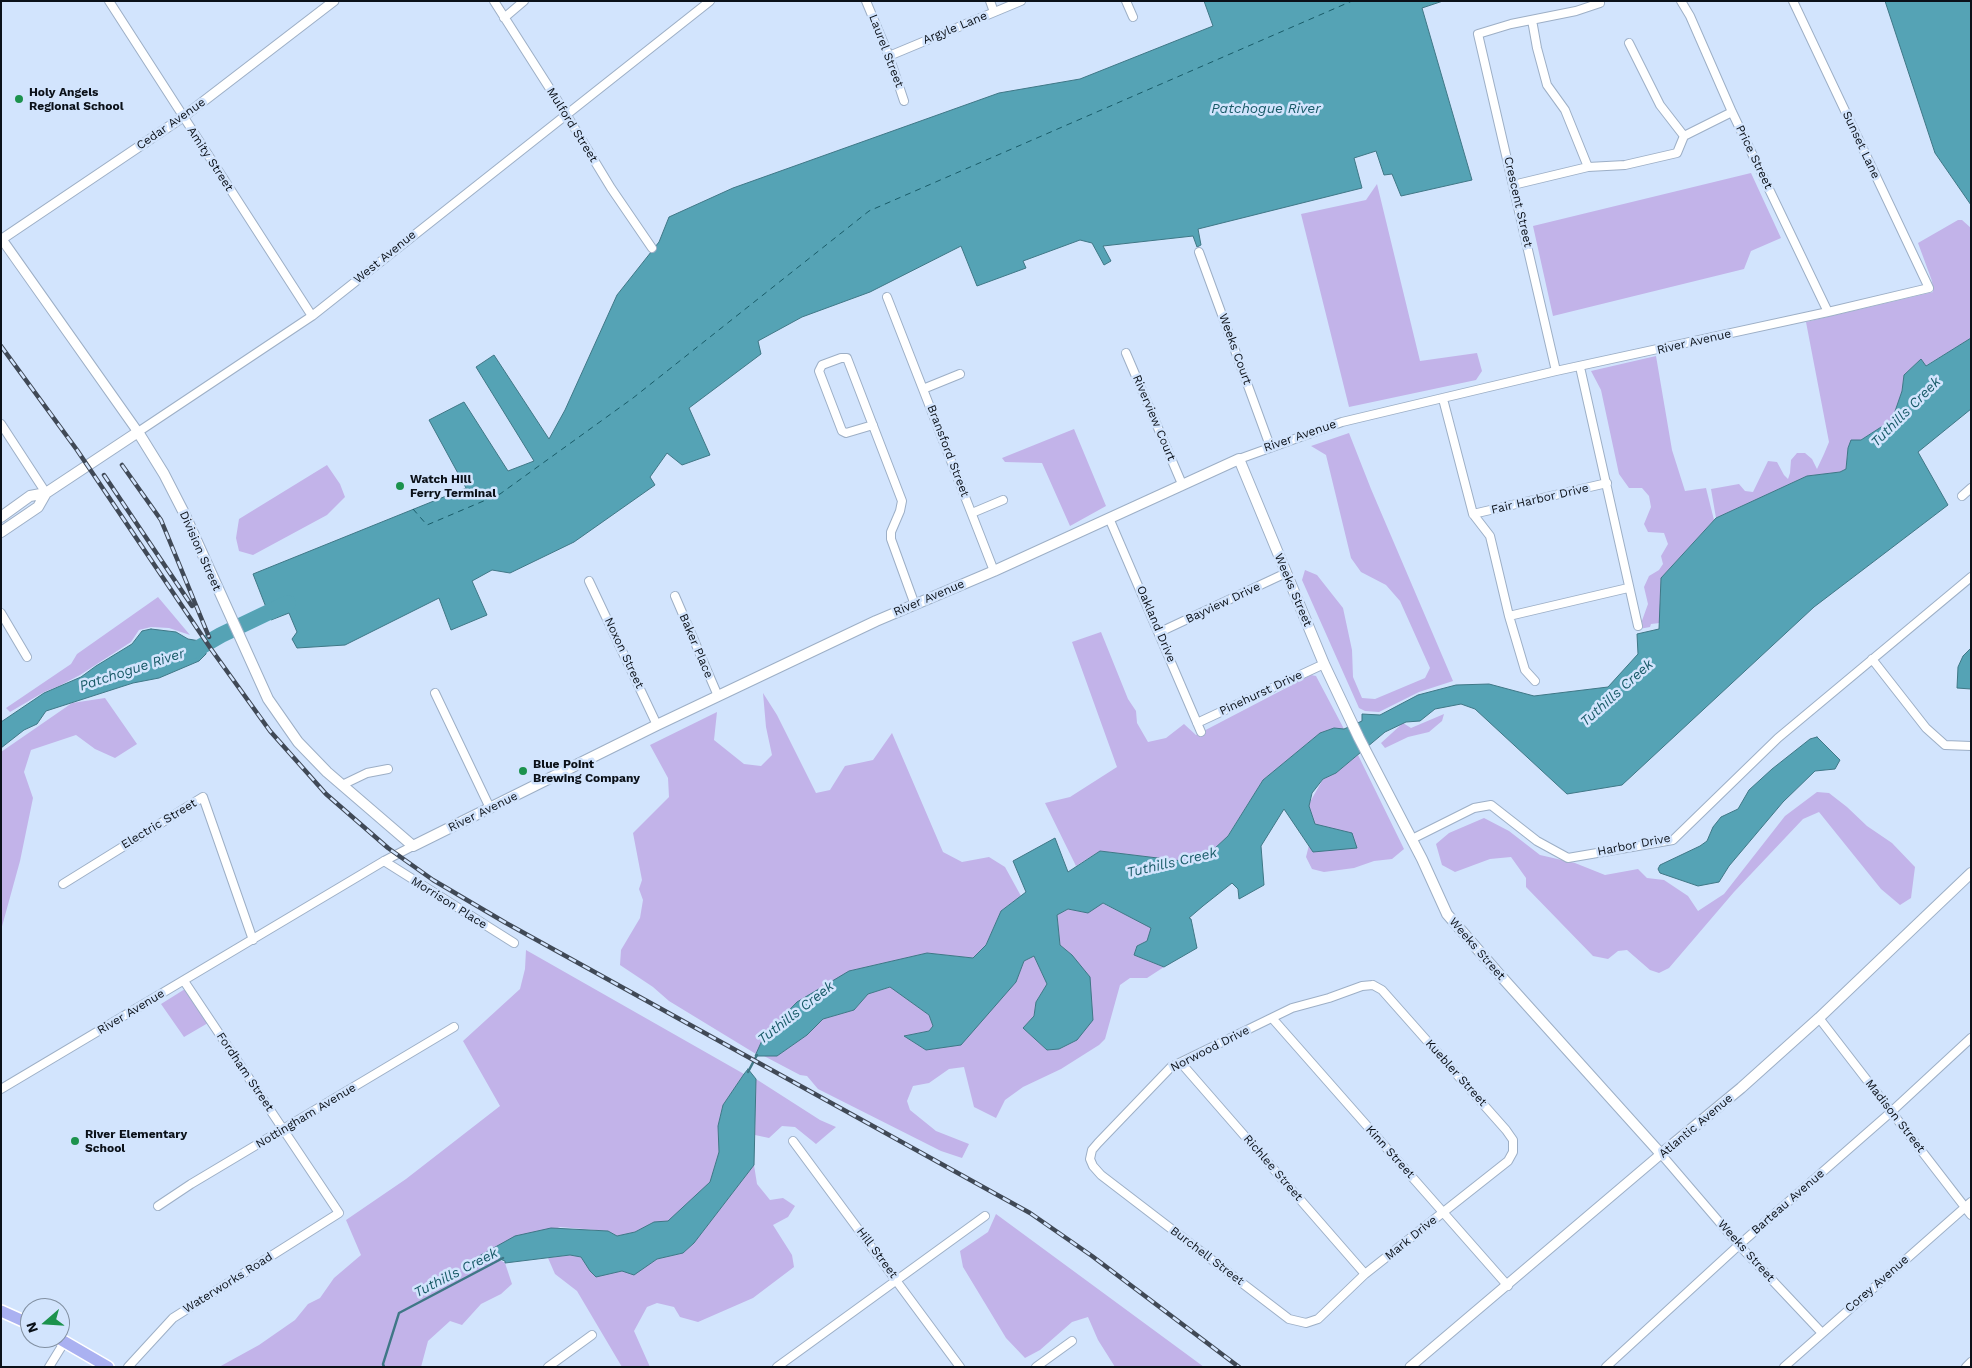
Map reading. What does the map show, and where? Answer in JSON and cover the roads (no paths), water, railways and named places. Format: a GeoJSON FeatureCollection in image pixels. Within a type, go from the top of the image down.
{"type":"FeatureCollection","features":[{"type":"Feature","properties":{"kind":"main road","name":"West Avenue"},"geometry":{"type":"LineString","coordinates":[[1,517],[30,496],[46,493],[138,432]]}},
{"type":"Feature","properties":{"kind":"main road","name":"Division Street"},"geometry":{"type":"LineString","coordinates":[[138,432],[164,474],[176,498],[268,700],[298,742],[327,772],[413,846]]}},
{"type":"Feature","properties":{"kind":"main road","name":"River Avenue"},"geometry":{"type":"LineString","coordinates":[[413,846],[718,696],[1239,459]]}},
{"type":"Feature","properties":{"kind":"main road","name":"Weeks Street"},"geometry":{"type":"LineString","coordinates":[[1239,459],[1324,664],[1359,738],[1412,839],[1447,914],[1661,1154]]}},
{"type":"Feature","properties":{"kind":"main road","name":"West Avenue"},"geometry":{"type":"LineString","coordinates":[[1,532],[38,507],[46,493]]}},
{"type":"Feature","properties":{"kind":"main road","name":"Atlantic Avenue"},"geometry":{"type":"LineString","coordinates":[[1661,1154],[1741,1088],[1819,1018],[1971,872]]}},
{"type":"Feature","properties":{"kind":"main road"},"geometry":{"type":"LineString","coordinates":[[1,1311],[20,1320]]}},
{"type":"Feature","properties":{"kind":"main road"},"geometry":{"type":"LineString","coordinates":[[70,1345],[108,1367]]}},
{"type":"Feature","properties":{"kind":"street","name":"Amity Street"},"geometry":{"type":"LineString","coordinates":[[109,1],[312,316]]}},
{"type":"Feature","properties":{"kind":"street","name":"Cedar Avenue"},"geometry":{"type":"LineString","coordinates":[[1,239],[183,117],[334,1]]}},
{"type":"Feature","properties":{"kind":"street","name":"Mulford Street"},"geometry":{"type":"LineString","coordinates":[[494,1],[611,188],[652,248]]}},
{"type":"Feature","properties":{"kind":"street"},"geometry":{"type":"LineString","coordinates":[[504,18],[524,1]]}},
{"type":"Feature","properties":{"kind":"street","name":"West Avenue"},"geometry":{"type":"LineString","coordinates":[[138,432],[312,316],[710,1]]}},
{"type":"Feature","properties":{"kind":"street","name":"Laurel Street"},"geometry":{"type":"LineString","coordinates":[[866,1],[889,56],[904,101]]}},
{"type":"Feature","properties":{"kind":"street"},"geometry":{"type":"LineString","coordinates":[[990,1],[994,12]]}},
{"type":"Feature","properties":{"kind":"street","name":"Argyle Lane"},"geometry":{"type":"LineString","coordinates":[[889,56],[1021,1]]}},
{"type":"Feature","properties":{"kind":"street"},"geometry":{"type":"LineString","coordinates":[[1126,1],[1132,17]]}},
{"type":"Feature","properties":{"kind":"street","name":"Price Street"},"geometry":{"type":"LineString","coordinates":[[1681,1],[1690,16],[1732,112],[1828,312]]}},
{"type":"Feature","properties":{"kind":"street","name":"Sunset Lane"},"geometry":{"type":"LineString","coordinates":[[1793,1],[1929,288]]}},
{"type":"Feature","properties":{"kind":"street"},"geometry":{"type":"LineString","coordinates":[[1588,166],[1565,110],[1548,85],[1537,48],[1532,20],[1576,11],[1600,3]]}},
{"type":"Feature","properties":{"kind":"street","name":"Crescent Street"},"geometry":{"type":"LineString","coordinates":[[1532,20],[1478,34],[1556,371]]}},
{"type":"Feature","properties":{"kind":"street"},"geometry":{"type":"LineString","coordinates":[[1629,43],[1660,105],[1684,136]]}},
{"type":"Feature","properties":{"kind":"street"},"geometry":{"type":"LineString","coordinates":[[1513,185],[1588,166],[1625,165],[1677,153],[1684,136],[1732,112]]}},
{"type":"Feature","properties":{"kind":"street","name":"Division Street"},"geometry":{"type":"LineString","coordinates":[[1,239],[138,432]]}},
{"type":"Feature","properties":{"kind":"street","name":"Weeks Court"},"geometry":{"type":"LineString","coordinates":[[1200,252],[1270,446]]}},
{"type":"Feature","properties":{"kind":"street","name":"River Avenue"},"geometry":{"type":"LineString","coordinates":[[1239,459],[1270,446],[1342,422],[1556,371],[1929,288]]}},
{"type":"Feature","properties":{"kind":"street","name":"Bransford Street"},"geometry":{"type":"LineString","coordinates":[[887,297],[994,571]]}},
{"type":"Feature","properties":{"kind":"street","name":"Riverview Court"},"geometry":{"type":"LineString","coordinates":[[1126,353],[1182,484]]}},
{"type":"Feature","properties":{"kind":"street"},"geometry":{"type":"LineString","coordinates":[[873,425],[846,433],[842,431],[819,371],[822,365],[841,358],[848,358],[902,501],[891,539],[915,605]]}},
{"type":"Feature","properties":{"kind":"street","name":"Fair Harbor Drive"},"geometry":{"type":"LineString","coordinates":[[1580,367],[1638,626]]}},
{"type":"Feature","properties":{"kind":"street"},"geometry":{"type":"LineString","coordinates":[[923,389],[960,374]]}},
{"type":"Feature","properties":{"kind":"street","name":"Fair Harbor Drive"},"geometry":{"type":"LineString","coordinates":[[1443,399],[1473,514],[1490,536],[1509,616],[1525,670],[1535,681]]}},
{"type":"Feature","properties":{"kind":"street"},"geometry":{"type":"LineString","coordinates":[[1,424],[46,493]]}},
{"type":"Feature","properties":{"kind":"street","name":"Fair Harbor Drive"},"geometry":{"type":"LineString","coordinates":[[1473,514],[1607,483]]}},
{"type":"Feature","properties":{"kind":"street"},"geometry":{"type":"LineString","coordinates":[[1962,496],[1971,488]]}},
{"type":"Feature","properties":{"kind":"street"},"geometry":{"type":"LineString","coordinates":[[972,514],[1003,500]]}},
{"type":"Feature","properties":{"kind":"street","name":"Oakland Drive"},"geometry":{"type":"LineString","coordinates":[[1109,518],[1160,632],[1201,732]]}},
{"type":"Feature","properties":{"kind":"street","name":"Bayview Drive"},"geometry":{"type":"LineString","coordinates":[[1160,632],[1286,574]]}},
{"type":"Feature","properties":{"kind":"street","name":"Harbor Drive"},"geometry":{"type":"LineString","coordinates":[[1412,839],[1471,810],[1491,805],[1538,841],[1568,858],[1673,840],[1778,738],[1971,576]]}},
{"type":"Feature","properties":{"kind":"street","name":"Noxon Street"},"geometry":{"type":"LineString","coordinates":[[590,581],[657,725]]}},
{"type":"Feature","properties":{"kind":"street"},"geometry":{"type":"LineString","coordinates":[[1509,616],[1628,588]]}},
{"type":"Feature","properties":{"kind":"street","name":"Baker Place"},"geometry":{"type":"LineString","coordinates":[[674,596],[718,696]]}},
{"type":"Feature","properties":{"kind":"street"},"geometry":{"type":"LineString","coordinates":[[1,613],[27,657]]}},
{"type":"Feature","properties":{"kind":"street"},"geometry":{"type":"LineString","coordinates":[[1872,659],[1926,728],[1946,745],[1971,746]]}},
{"type":"Feature","properties":{"kind":"street","name":"Pinehurst Drive"},"geometry":{"type":"LineString","coordinates":[[1198,723],[1324,664]]}},
{"type":"Feature","properties":{"kind":"street"},"geometry":{"type":"LineString","coordinates":[[435,693],[490,808]]}},
{"type":"Feature","properties":{"kind":"street"},"geometry":{"type":"LineString","coordinates":[[342,785],[367,773],[388,769]]}},
{"type":"Feature","properties":{"kind":"street","name":"Electric Street"},"geometry":{"type":"LineString","coordinates":[[63,884],[203,797],[253,940]]}},
{"type":"Feature","properties":{"kind":"street","name":"River Avenue"},"geometry":{"type":"LineString","coordinates":[[1,1089],[384,861],[413,846]]}},
{"type":"Feature","properties":{"kind":"street","name":"Morrison Place"},"geometry":{"type":"LineString","coordinates":[[384,861],[514,943]]}},
{"type":"Feature","properties":{"kind":"street","name":"Fordham Street"},"geometry":{"type":"LineString","coordinates":[[184,981],[339,1213]]}},
{"type":"Feature","properties":{"kind":"street","name":"Norwood Drive"},"geometry":{"type":"LineString","coordinates":[[1101,1175],[1090,1159],[1092,1150],[1162,1074],[1171,1067],[1292,1008],[1329,998],[1362,986],[1373,985],[1382,990]]}},
{"type":"Feature","properties":{"kind":"street","name":"Kuebler Street"},"geometry":{"type":"LineString","coordinates":[[1382,990],[1506,1130],[1513,1140],[1513,1152],[1508,1162]]}},
{"type":"Feature","properties":{"kind":"street","name":"Kinn Street"},"geometry":{"type":"LineString","coordinates":[[1272,1018],[1508,1286]]}},
{"type":"Feature","properties":{"kind":"street","name":"Madison Street"},"geometry":{"type":"LineString","coordinates":[[1819,1018],[1891,1112],[1968,1205],[1971,1215]]}},
{"type":"Feature","properties":{"kind":"street","name":"Nottingham Avenue"},"geometry":{"type":"LineString","coordinates":[[158,1206],[191,1184],[284,1130],[454,1026]]}},
{"type":"Feature","properties":{"kind":"street","name":"Barteau Avenue"},"geometry":{"type":"LineString","coordinates":[[1606,1367],[1739,1245],[1891,1112],[1971,1038]]}},
{"type":"Feature","properties":{"kind":"street","name":"Richlee Street"},"geometry":{"type":"LineString","coordinates":[[1181,1063],[1365,1274]]}},
{"type":"Feature","properties":{"kind":"street","name":"Hill Street"},"geometry":{"type":"LineString","coordinates":[[793,1140],[960,1367]]}},
{"type":"Feature","properties":{"kind":"street","name":"Weeks Street"},"geometry":{"type":"LineString","coordinates":[[1661,1154],[1739,1245],[1822,1333]]}},
{"type":"Feature","properties":{"kind":"street","name":"Atlantic Avenue"},"geometry":{"type":"LineString","coordinates":[[1410,1367],[1508,1286],[1661,1154]]}},
{"type":"Feature","properties":{"kind":"street","name":"Mark Drive"},"geometry":{"type":"LineString","coordinates":[[1318,1319],[1365,1274],[1443,1211],[1508,1162]]}},
{"type":"Feature","properties":{"kind":"street","name":"Burchell Street"},"geometry":{"type":"LineString","coordinates":[[1101,1175],[1289,1319],[1306,1323],[1318,1319]]}},
{"type":"Feature","properties":{"kind":"street","name":"Corey Avenue"},"geometry":{"type":"LineString","coordinates":[[1784,1367],[1968,1205]]}},
{"type":"Feature","properties":{"kind":"street","name":"Waterworks Road"},"geometry":{"type":"LineString","coordinates":[[128,1367],[173,1318],[339,1213]]}},
{"type":"Feature","properties":{"kind":"street"},"geometry":{"type":"LineString","coordinates":[[777,1367],[985,1216]]}},
{"type":"Feature","properties":{"kind":"street"},"geometry":{"type":"LineString","coordinates":[[548,1367],[592,1335]]}},
{"type":"Feature","properties":{"kind":"street"},"geometry":{"type":"LineString","coordinates":[[1036,1367],[1072,1341]]}},
{"type":"Feature","properties":{"kind":"street"},"geometry":{"type":"LineString","coordinates":[[49,1367],[58,1348]]}},
{"type":"Feature","properties":{"kind":"street"},"geometry":{"type":"LineString","coordinates":[[1966,1367],[1971,1362]]}},
{"type":"Feature","properties":{"kind":"water","name":"Patchogue River"},"geometry":{"type":"Polygon","coordinates":[[[1204,1],[1443,1],[1422,8],[1472,180],[1401,196],[1392,174],[1384,175],[1376,151],[1354,158],[1362,188],[1198,229],[1201,245],[1197,247],[1193,236],[1103,246],[1111,261],[1104,265],[1092,243],[1080,240],[1023,261],[1026,268],[977,286],[961,246],[870,292],[802,317],[758,341],[761,354],[689,408],[710,455],[682,465],[667,453],[650,477],[655,485],[574,542],[510,573],[492,570],[472,581],[487,615],[451,630],[439,598],[345,645],[297,648],[292,639],[297,632],[289,613],[271,620],[253,574],[466,488],[429,420],[464,402],[508,471],[534,461],[476,367],[494,355],[549,439],[565,410],[617,295],[659,242],[669,217],[733,188],[999,93],[1080,79],[1213,26],[1204,1]]]}},
{"type":"Feature","properties":{"kind":"water"},"geometry":{"type":"Polygon","coordinates":[[[1885,1],[1971,1],[1971,205],[1935,153],[1885,1]]]}},
{"type":"Feature","properties":{"kind":"water"},"geometry":{"type":"Polygon","coordinates":[[[1971,338],[1971,409],[1918,452],[1948,505],[1814,607],[1622,785],[1567,794],[1475,709],[1461,704],[1435,709],[1420,721],[1406,722],[1385,732],[1336,773],[1323,779],[1312,793],[1309,806],[1315,824],[1352,833],[1357,848],[1313,852],[1284,809],[1261,846],[1264,885],[1239,899],[1238,889],[1232,883],[1203,906],[1189,918],[1191,919],[1197,948],[1164,967],[1134,955],[1137,946],[1147,941],[1151,928],[1103,903],[1088,913],[1068,909],[1057,915],[1060,945],[1072,955],[1090,977],[1093,1020],[1077,1040],[1059,1049],[1047,1050],[1023,1028],[1034,1016],[1036,1002],[1047,984],[1034,956],[1024,961],[1016,982],[961,1045],[926,1050],[904,1036],[929,1031],[933,1026],[929,1015],[890,987],[868,994],[854,1010],[823,1019],[807,1035],[777,1056],[755,1056],[764,1036],[797,1002],[849,971],[927,953],[973,958],[986,945],[1001,911],[1026,892],[1013,861],[1055,838],[1068,872],[1100,851],[1199,863],[1228,836],[1263,780],[1320,733],[1334,728],[1344,729],[1362,721],[1362,714],[1380,715],[1418,695],[1456,685],[1489,684],[1534,696],[1608,687],[1638,654],[1637,634],[1659,629],[1661,578],[1716,518],[1807,476],[1840,472],[1846,469],[1848,448],[1851,440],[1861,440],[1892,420],[1902,391],[1904,375],[1921,359],[1926,366],[1971,338]]]}},
{"type":"Feature","properties":{"kind":"water"},"geometry":{"type":"Polygon","coordinates":[[[151,629],[176,632],[188,639],[200,641],[206,650],[206,654],[199,661],[159,678],[133,683],[46,711],[37,724],[24,730],[1,748],[1,722],[44,693],[81,677],[132,644],[142,631],[151,629]]]}},
{"type":"Feature","properties":{"kind":"water"},"geometry":{"type":"Polygon","coordinates":[[[1971,648],[1971,689],[1957,688],[1958,667],[1963,656],[1971,648]]]}},
{"type":"Feature","properties":{"kind":"water"},"geometry":{"type":"Polygon","coordinates":[[[1817,737],[1840,760],[1835,769],[1815,771],[1783,802],[1729,866],[1719,882],[1698,886],[1660,873],[1658,869],[1660,865],[1707,841],[1713,827],[1721,817],[1738,809],[1749,790],[1810,739],[1817,737]]]}},
{"type":"Feature","properties":{"kind":"water"},"geometry":{"type":"Polygon","coordinates":[[[748,1069],[756,1079],[754,1165],[694,1243],[683,1253],[657,1259],[634,1275],[622,1271],[596,1277],[581,1257],[570,1255],[505,1263],[505,1261],[495,1257],[472,1260],[515,1236],[551,1228],[608,1231],[617,1236],[635,1232],[654,1222],[668,1221],[710,1182],[719,1152],[718,1126],[723,1105],[748,1069]]]}},
{"type":"Feature","properties":{"kind":"waterway","name":"Patchogue River"},"geometry":{"type":"LineString","coordinates":[[184,654],[288,603]]}},
{"type":"Feature","properties":{"kind":"waterway","name":"Tuthills Creek"},"geometry":{"type":"LineString","coordinates":[[748,1072],[757,1055]]}},
{"type":"Feature","properties":{"kind":"waterway","name":"Tuthills Creek"},"geometry":{"type":"LineString","coordinates":[[384,1367],[383,1364],[399,1313],[503,1258]]}},
{"type":"Feature","properties":{"kind":"railway"},"geometry":{"type":"LineString","coordinates":[[1,346],[77,450],[211,649],[270,731],[326,794],[388,848],[433,880],[506,923],[1030,1213],[1092,1256],[1239,1367]]}},
{"type":"Feature","properties":{"kind":"railway"},"geometry":{"type":"LineString","coordinates":[[122,465],[161,520],[209,637]]}},
{"type":"Feature","properties":{"kind":"railway"},"geometry":{"type":"LineString","coordinates":[[104,475],[192,606]]}},
{"type":"Feature","properties":{"kind":"place","name":"Holy Angels Regional School"},"geometry":{"type":"Point","coordinates":[19,99]}},
{"type":"Feature","properties":{"kind":"place","name":"Watch Hill Ferry Terminal"},"geometry":{"type":"Point","coordinates":[400,486]}},
{"type":"Feature","properties":{"kind":"place","name":"Blue Point Brewing Company"},"geometry":{"type":"Point","coordinates":[523,771]}},
{"type":"Feature","properties":{"kind":"place","name":"River Elementary School"},"geometry":{"type":"Point","coordinates":[75,1141]}}]}
